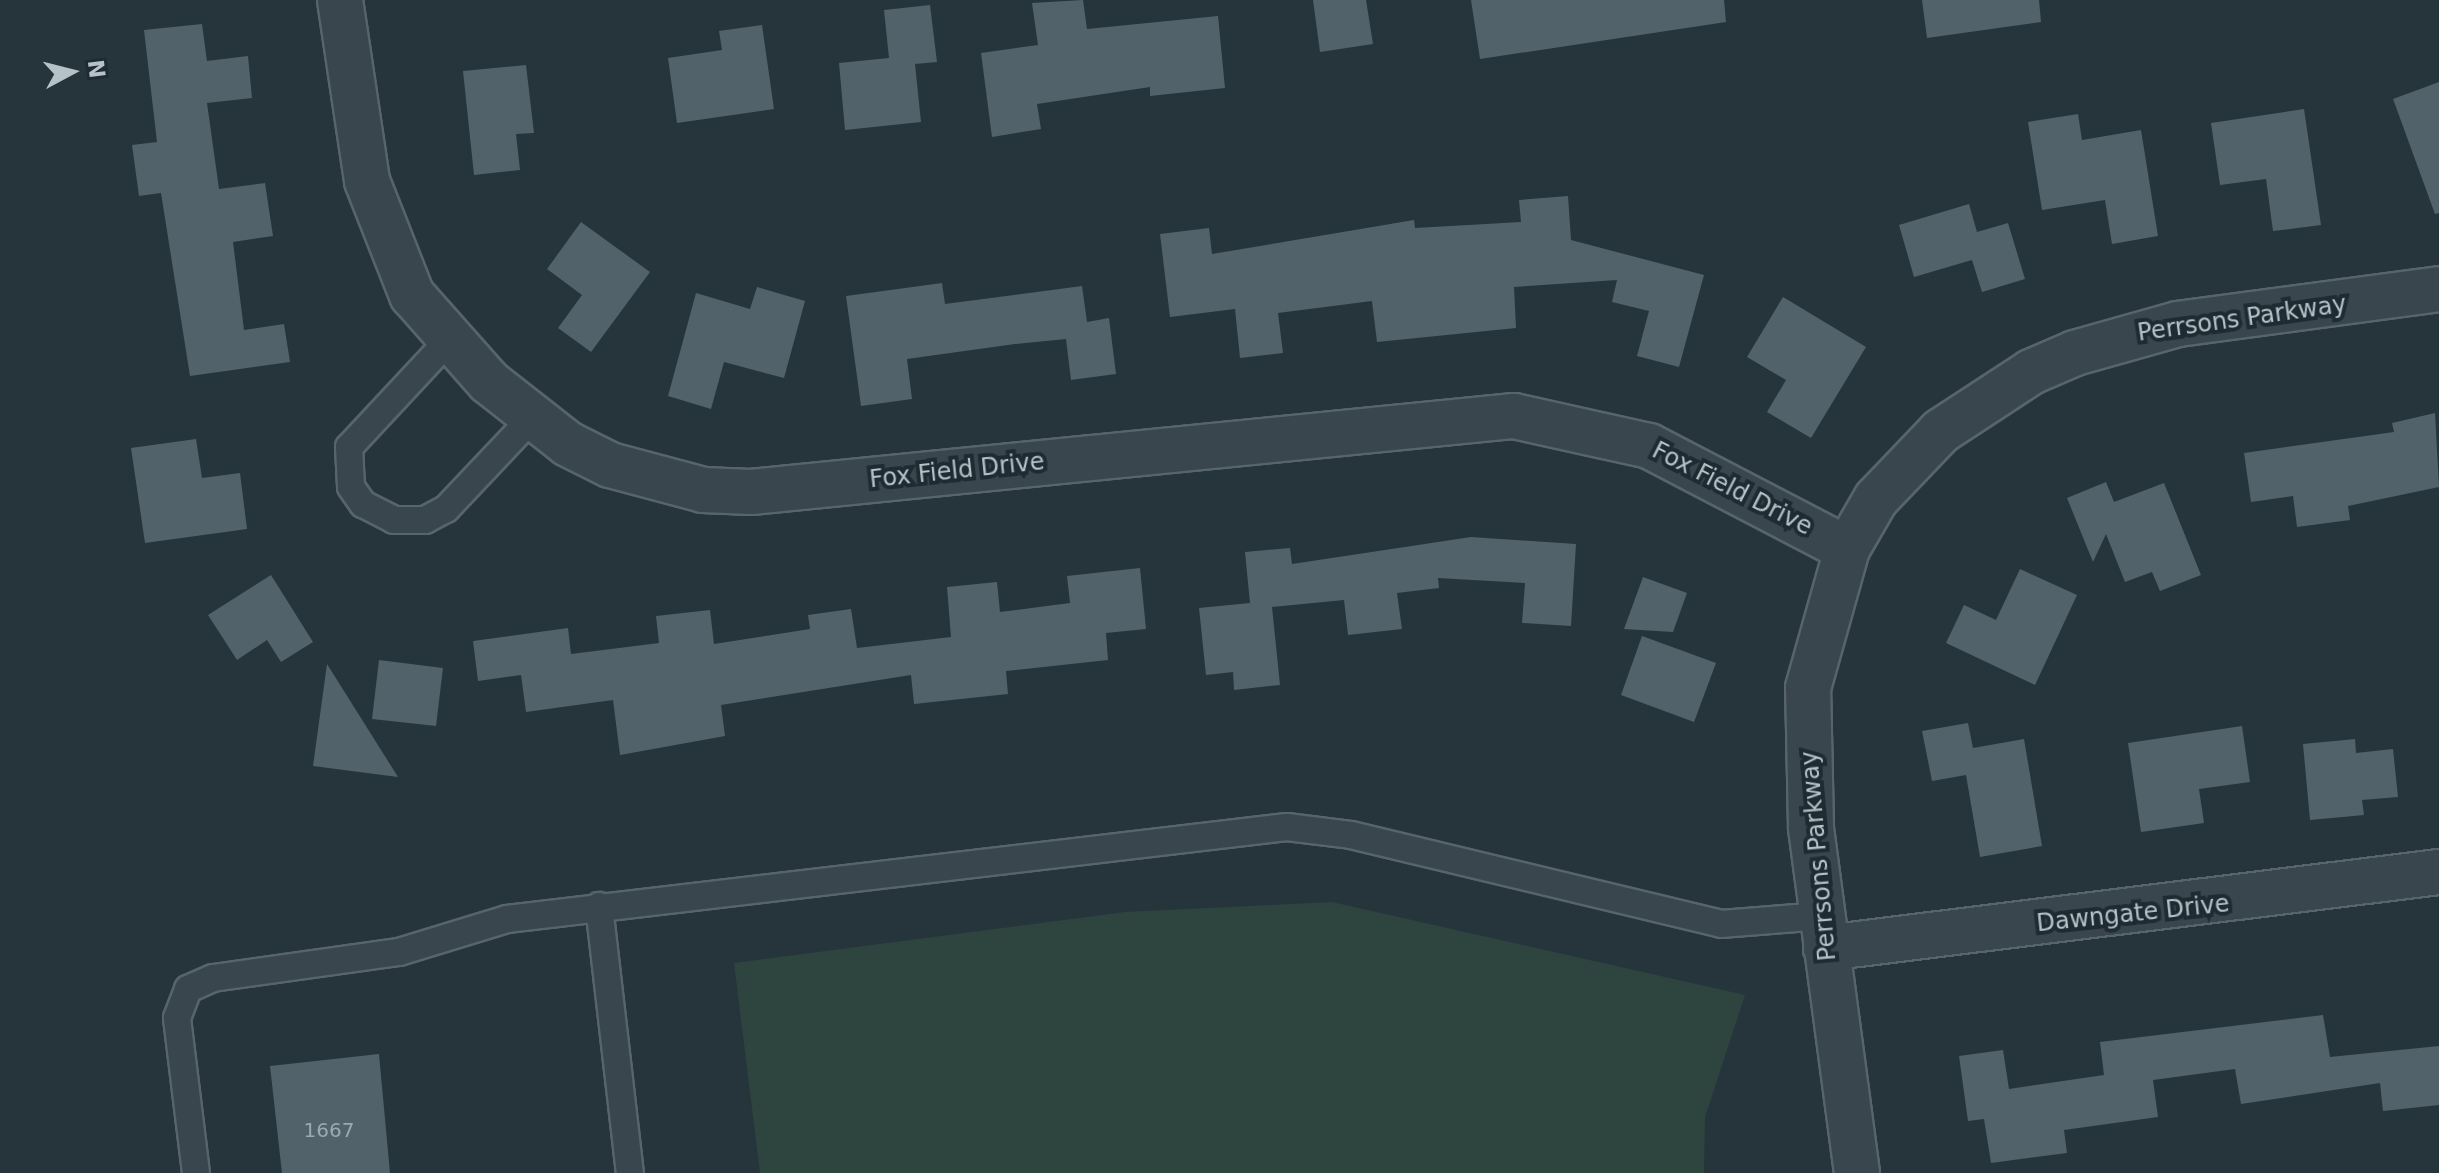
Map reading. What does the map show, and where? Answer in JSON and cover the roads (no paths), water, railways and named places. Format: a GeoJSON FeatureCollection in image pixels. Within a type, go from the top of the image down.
{"type":"FeatureCollection","features":[{"type":"Feature","properties":{"kind":"street","name":"Fox Field Drive"},"geometry":{"type":"LineString","coordinates":[[340,0],[356,131],[385,241],[412,295],[448,341],[532,418],[610,465],[703,490],[751,492],[1514,416],[1649,446],[1847,549]]}},
{"type":"Feature","properties":{"kind":"street","name":"Perrsons Parkway"},"geometry":{"type":"LineString","coordinates":[[1857,1173],[1811,827],[1808,688],[1847,549],[1876,499],[1941,431],[2031,372],[2178,324],[2439,289]]}},
{"type":"Feature","properties":{"kind":"street","name":"Dawngate Drive"},"geometry":{"type":"LineString","coordinates":[[1824,932],[2439,872]]}},
{"type":"Feature","properties":{"kind":"lane"},"geometry":{"type":"LineString","coordinates":[[448,341],[349,447],[351,487],[363,504],[394,520],[425,520],[446,509],[532,418]]}},
{"type":"Feature","properties":{"kind":"lane"},"geometry":{"type":"LineString","coordinates":[[196,1173],[177,1018],[188,989],[213,978],[399,952],[475,926],[599,906],[1287,827],[1351,835],[1721,924],[1824,932]]}},
{"type":"Feature","properties":{"kind":"lane"},"geometry":{"type":"LineString","coordinates":[[599,906],[630,1173]]}}]}
